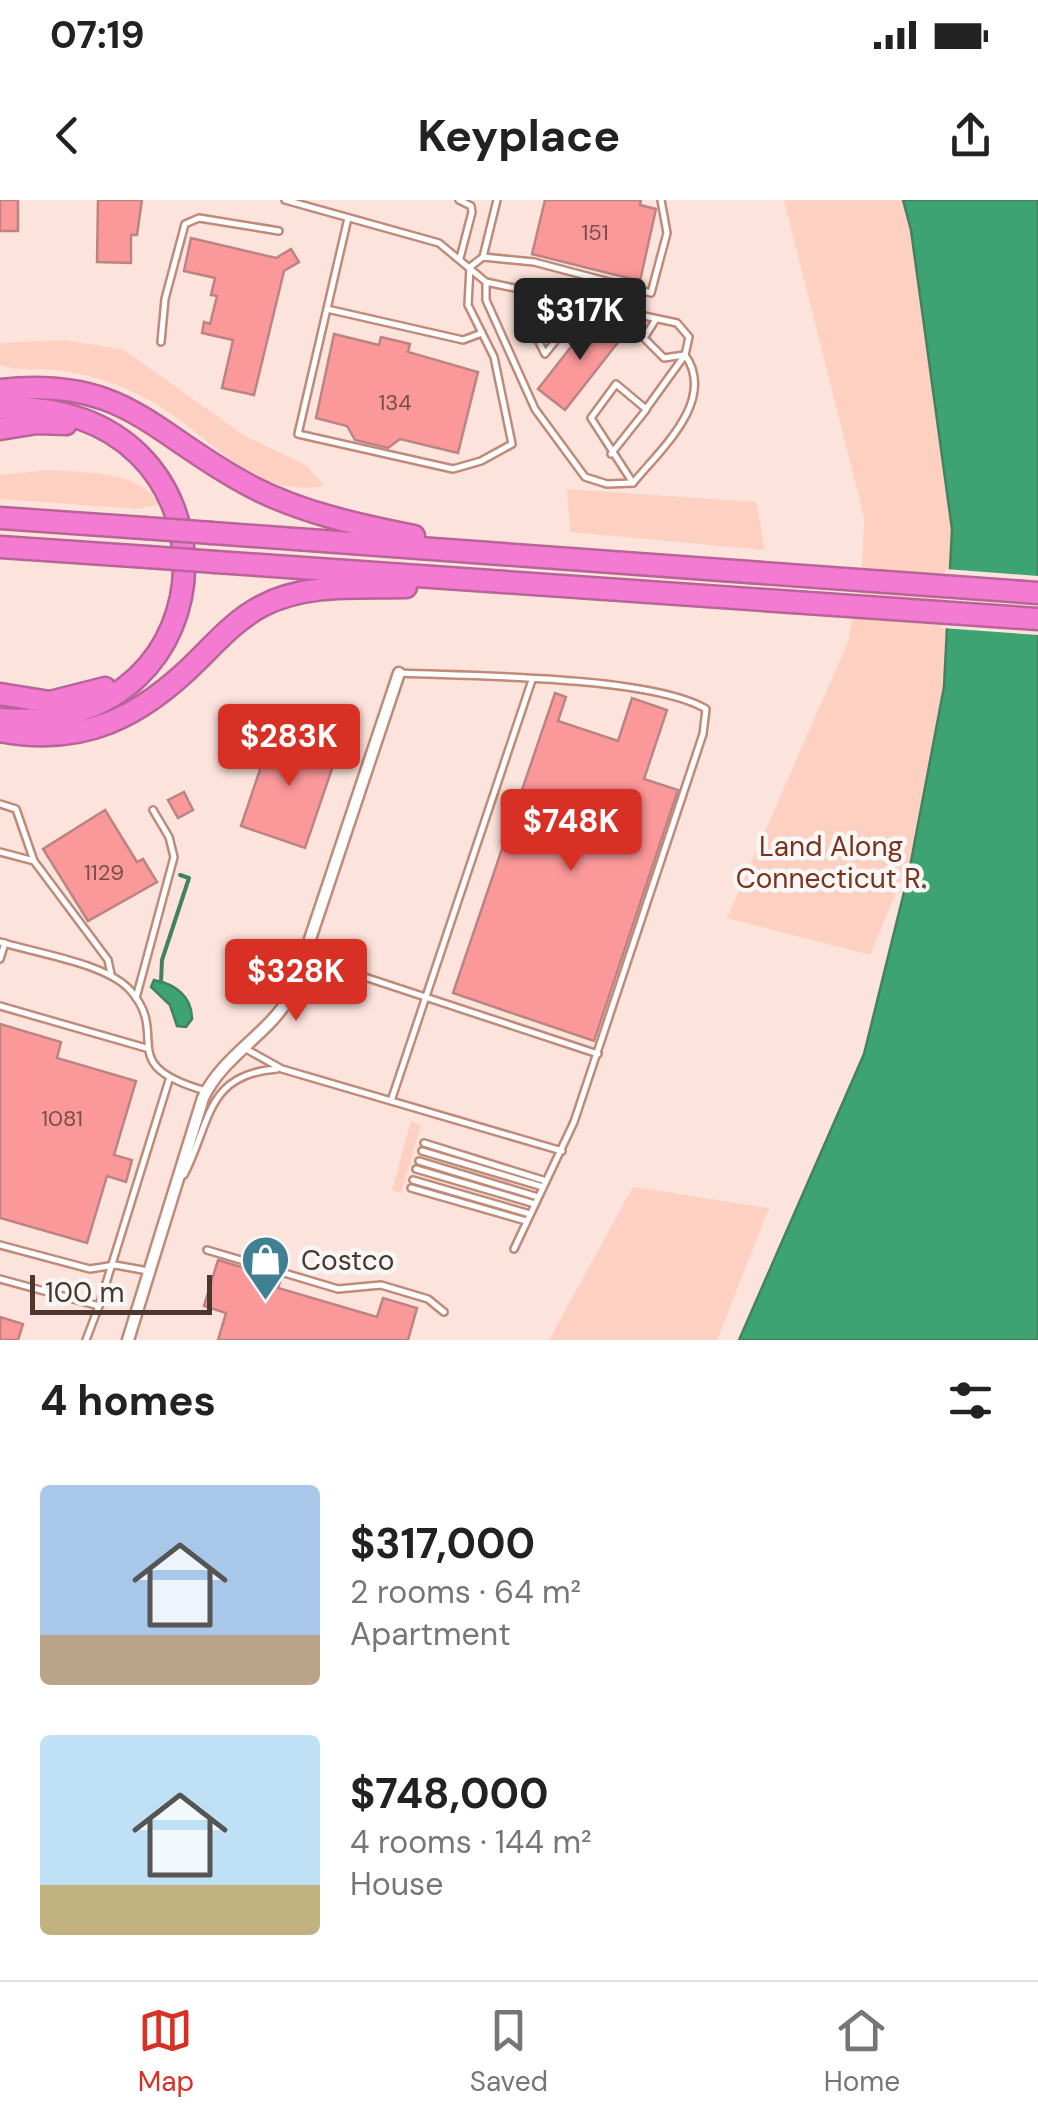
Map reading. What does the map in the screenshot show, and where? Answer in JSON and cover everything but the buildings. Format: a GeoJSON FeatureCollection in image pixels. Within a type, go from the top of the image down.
{"type":"FeatureCollection","features":[{"type":"Feature","properties":{"kind":"highway"},"geometry":{"type":"LineString","coordinates":[[0,390],[57,387],[102,396],[142,414],[236,478],[296,507],[364,526],[505,554]]}},
{"type":"Feature","properties":{"kind":"highway"},"geometry":{"type":"LineString","coordinates":[[0,408],[36,408],[81,418],[116,437],[154,472],[173,503],[186,545],[182,592],[168,631],[142,670],[97,705],[57,718],[0,718]]}},
{"type":"Feature","properties":{"kind":"highway"},"geometry":{"type":"LineString","coordinates":[[0,430],[37,423],[80,426],[126,447],[154,472]]}},
{"type":"Feature","properties":{"kind":"highway"},"geometry":{"type":"LineString","coordinates":[[0,518],[1038,593]]}},
{"type":"Feature","properties":{"kind":"highway"},"geometry":{"type":"LineString","coordinates":[[0,547],[1038,619]]}},
{"type":"Feature","properties":{"kind":"highway"},"geometry":{"type":"LineString","coordinates":[[0,731],[58,736],[115,724],[163,694],[247,615],[288,595],[513,583]]}},
{"type":"Feature","properties":{"kind":"highway"},"geometry":{"type":"LineString","coordinates":[[0,694],[50,702],[93,693],[139,666],[168,631]]}},
{"type":"Feature","properties":{"kind":"street"},"geometry":{"type":"LineString","coordinates":[[128,1340],[206,1091],[285,1006],[399,673]]}},
{"type":"Feature","properties":{"kind":"lane"},"geometry":{"type":"LineString","coordinates":[[285,200],[439,243],[486,282],[677,323],[690,337],[685,355],[610,454]]}},
{"type":"Feature","properties":{"kind":"lane"},"geometry":{"type":"LineString","coordinates":[[459,200],[471,206],[472,212],[460,260]]}},
{"type":"Feature","properties":{"kind":"lane"},"geometry":{"type":"LineString","coordinates":[[348,218],[298,434],[453,469],[481,461],[512,444],[494,356],[468,304],[470,267],[482,257],[497,200]]}},
{"type":"Feature","properties":{"kind":"lane"},"geometry":{"type":"LineString","coordinates":[[482,257],[534,262],[651,292],[667,233],[661,200]]}},
{"type":"Feature","properties":{"kind":"lane"},"geometry":{"type":"LineString","coordinates":[[162,342],[165,300],[185,224],[199,218],[279,230]]}},
{"type":"Feature","properties":{"kind":"lane"},"geometry":{"type":"LineString","coordinates":[[486,282],[486,300],[540,418],[556,432],[585,477],[606,484],[633,483],[679,428],[697,389],[697,372],[685,355]]}},
{"type":"Feature","properties":{"kind":"lane"},"geometry":{"type":"LineString","coordinates":[[528,292],[528,320],[545,354],[584,305]]}},
{"type":"Feature","properties":{"kind":"lane"},"geometry":{"type":"LineString","coordinates":[[327,309],[462,340],[482,333]]}},
{"type":"Feature","properties":{"kind":"lane"},"geometry":{"type":"LineString","coordinates":[[656,319],[644,338],[664,358],[685,355]]}},
{"type":"Feature","properties":{"kind":"lane"},"geometry":{"type":"LineString","coordinates":[[633,483],[610,454],[591,418],[616,384],[646,409]]}},
{"type":"Feature","properties":{"kind":"lane"},"geometry":{"type":"LineString","coordinates":[[399,673],[532,680],[689,699],[706,709],[704,734],[598,1054],[562,1150],[514,1249]]}},
{"type":"Feature","properties":{"kind":"lane"},"geometry":{"type":"LineString","coordinates":[[391,1101],[532,680]]}},
{"type":"Feature","properties":{"kind":"lane"},"geometry":{"type":"LineString","coordinates":[[0,804],[16,809],[34,862],[108,960],[111,974]]}},
{"type":"Feature","properties":{"kind":"lane"},"geometry":{"type":"LineString","coordinates":[[153,810],[172,843],[174,858],[136,998],[152,1064],[169,1080],[206,1091]]}},
{"type":"Feature","properties":{"kind":"lane"},"geometry":{"type":"LineString","coordinates":[[0,852],[34,862]]}},
{"type":"Feature","properties":{"kind":"lane"},"geometry":{"type":"LineString","coordinates":[[0,960],[2,943],[111,974],[136,998]]}},
{"type":"Feature","properties":{"kind":"lane"},"geometry":{"type":"LineString","coordinates":[[304,957],[598,1054]]}},
{"type":"Feature","properties":{"kind":"lane"},"geometry":{"type":"LineString","coordinates":[[0,1006],[147,1048]]}},
{"type":"Feature","properties":{"kind":"lane"},"geometry":{"type":"LineString","coordinates":[[243,1047],[282,1069],[562,1150]]}},
{"type":"Feature","properties":{"kind":"lane"},"geometry":{"type":"LineString","coordinates":[[170,1210],[217,1096],[242,1076],[282,1069]]}},
{"type":"Feature","properties":{"kind":"lane"},"geometry":{"type":"LineString","coordinates":[[86,1340],[114,1266],[169,1080]]}},
{"type":"Feature","properties":{"kind":"lane"},"geometry":{"type":"LineString","coordinates":[[424,1143],[545,1184]]}},
{"type":"Feature","properties":{"kind":"lane"},"geometry":{"type":"LineString","coordinates":[[422,1151],[545,1184]]}},
{"type":"Feature","properties":{"kind":"lane"},"geometry":{"type":"LineString","coordinates":[[419,1161],[537,1200]]}},
{"type":"Feature","properties":{"kind":"lane"},"geometry":{"type":"LineString","coordinates":[[416,1169],[537,1200]]}},
{"type":"Feature","properties":{"kind":"lane"},"geometry":{"type":"LineString","coordinates":[[413,1180],[528,1218]]}},
{"type":"Feature","properties":{"kind":"lane"},"geometry":{"type":"LineString","coordinates":[[410,1188],[528,1218]]}},
{"type":"Feature","properties":{"kind":"lane"},"geometry":{"type":"LineString","coordinates":[[0,1245],[90,1269],[114,1266],[151,1272]]}},
{"type":"Feature","properties":{"kind":"lane"},"geometry":{"type":"LineString","coordinates":[[207,1250],[334,1288],[381,1285],[428,1299],[444,1312]]}},
{"type":"Feature","properties":{"kind":"lane"},"geometry":{"type":"LineString","coordinates":[[0,1279],[99,1306]]}},
{"type":"Feature","properties":{"kind":"green space","name":"Land Along Connecticut R."},"geometry":{"type":"Polygon","coordinates":[[[784,200],[921,200],[992,494],[944,687],[911,857],[870,955],[727,918],[848,642],[862,571],[864,517],[784,200]]]}},
{"type":"Feature","properties":{"kind":"green space"},"geometry":{"type":"Polygon","coordinates":[[[65,340],[124,350],[245,436],[306,465],[324,486],[298,488],[252,473],[170,413],[115,384],[65,371],[0,365],[0,343],[65,340]]]}},
{"type":"Feature","properties":{"kind":"green space"},"geometry":{"type":"Polygon","coordinates":[[[48,470],[125,479],[151,493],[160,504],[138,509],[0,499],[0,475],[48,470]]]}},
{"type":"Feature","properties":{"kind":"green space"},"geometry":{"type":"Polygon","coordinates":[[[567,489],[756,502],[765,550],[570,532],[567,489]]]}},
{"type":"Feature","properties":{"kind":"green space"},"geometry":{"type":"Polygon","coordinates":[[[403,1116],[421,1126],[401,1193],[392,1190],[411,1121],[403,1116]]]}},
{"type":"Feature","properties":{"kind":"green space"},"geometry":{"type":"Polygon","coordinates":[[[633,1187],[769,1208],[717,1340],[549,1340],[633,1187]]]}},
{"type":"Feature","properties":{"kind":"shaded area"},"geometry":{"type":"Polygon","coordinates":[[[903,200],[1038,200],[1038,1340],[739,1340],[864,1054],[909,872],[944,687],[952,529],[911,230],[903,200]]]}},
{"type":"Feature","properties":{"kind":"shaded area"},"geometry":{"type":"Polygon","coordinates":[[[154,980],[175,988],[186,998],[192,1019],[186,1027],[177,1026],[170,1005],[151,987],[154,980]]]}},
{"type":"Feature","properties":{"kind":"pier"},"geometry":{"type":"Polygon","coordinates":[[[945,569],[1038,576],[1038,635],[942,628],[945,569]]]}},
{"type":"Feature","properties":{"kind":"waterway"},"geometry":{"type":"LineString","coordinates":[[161,982],[162,960],[189,878],[180,875]]}},
{"type":"Feature","properties":{"kind":"place","name":"Costco"},"geometry":{"type":"Point","coordinates":[266,1302]}}]}
